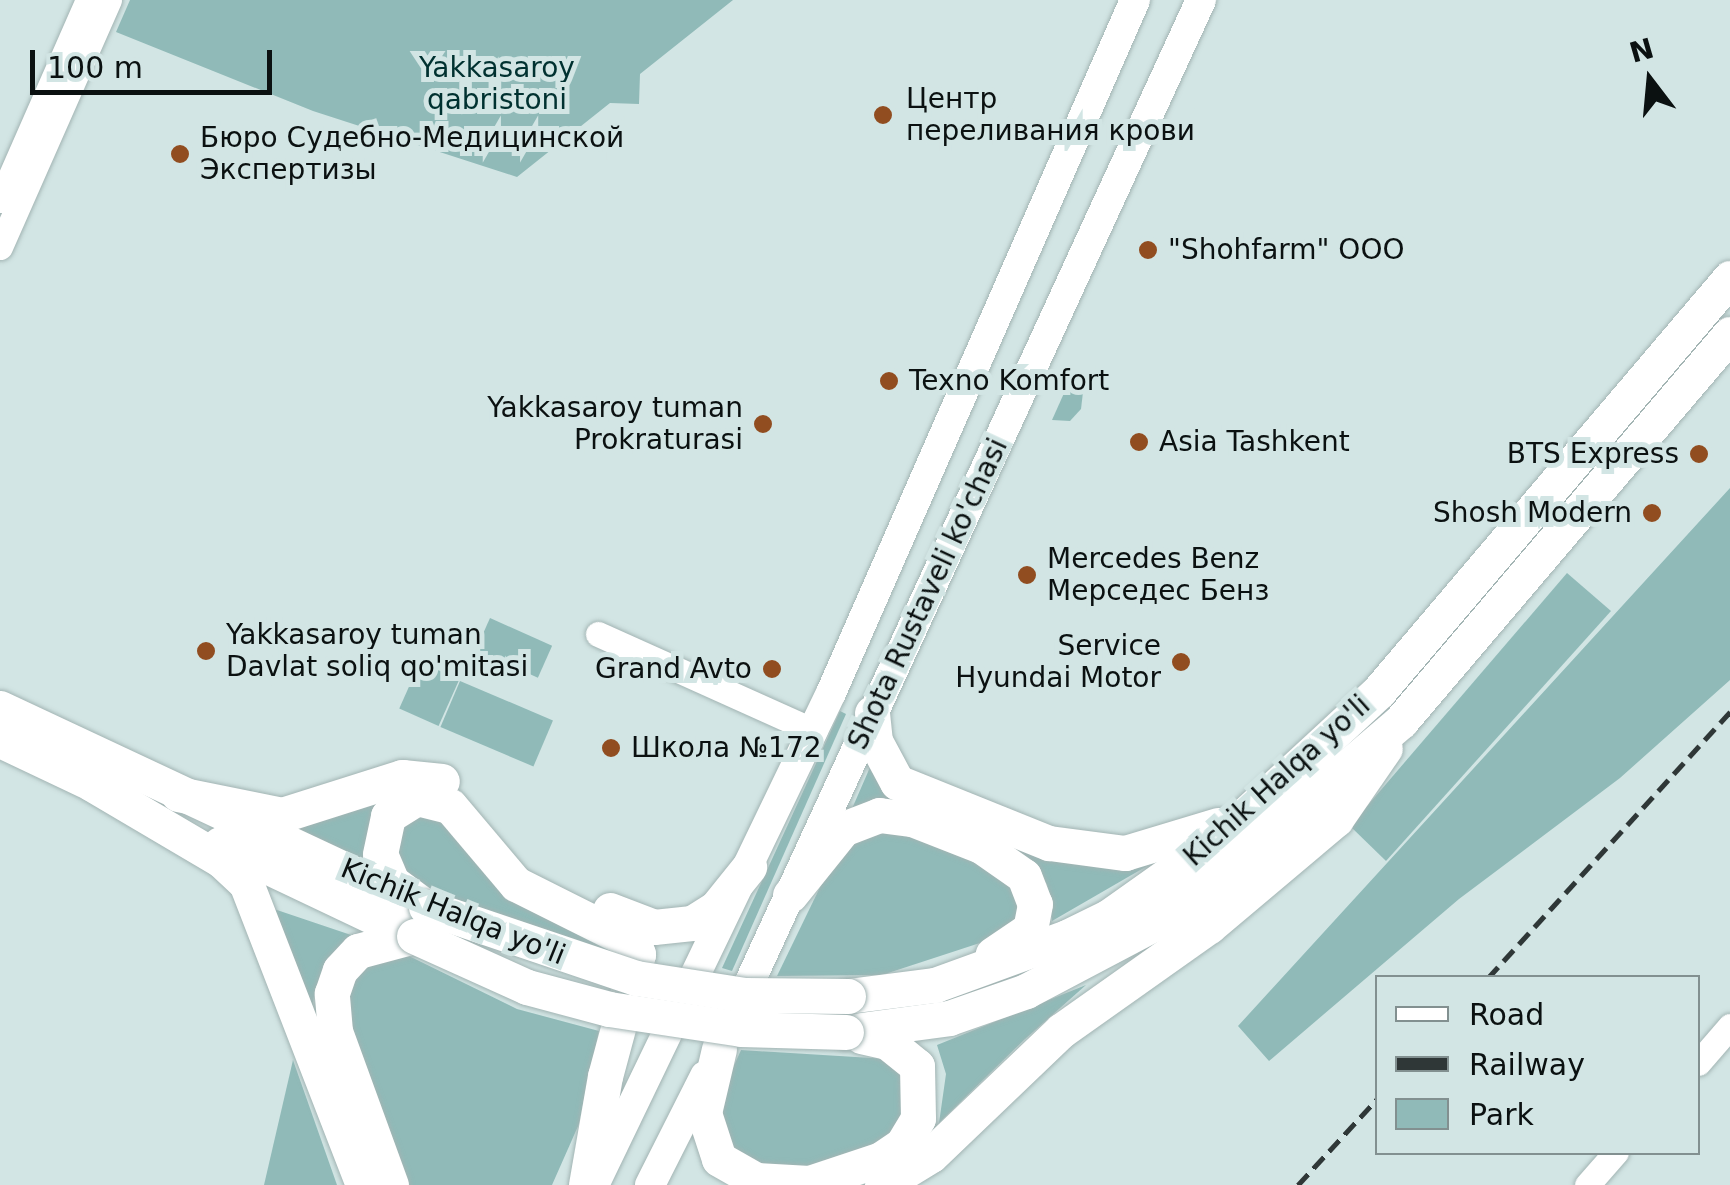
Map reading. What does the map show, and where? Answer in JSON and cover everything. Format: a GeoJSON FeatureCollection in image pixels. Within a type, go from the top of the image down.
{"type":"FeatureCollection","features":[{"type":"Feature","properties":{"kind":"highway","name":"Kichik Halqa yo'li"},"geometry":{"type":"LineString","coordinates":[[0,740],[92,784],[420,921],[636,978],[745,995],[848,996],[935,985],[1108,917],[1255,809],[1379,691],[1730,278]]}},
{"type":"Feature","properties":{"kind":"highway","name":"Kichik Halqa yo'li"},"geometry":{"type":"LineString","coordinates":[[0,708],[178,794],[420,921],[527,987],[609,1009],[740,1029],[846,1032],[920,1024],[997,1003],[1125,942],[1239,860],[1400,722],[1730,334]]}},
{"type":"Feature","properties":{"kind":"highway"},"geometry":{"type":"LineString","coordinates":[[1646,378],[1674,402]]}},
{"type":"Feature","properties":{"kind":"highway"},"geometry":{"type":"LineString","coordinates":[[872,713],[875,741],[897,782],[1059,846],[1135,852],[1255,809]]}},
{"type":"Feature","properties":{"kind":"highway"},"geometry":{"type":"LineString","coordinates":[[882,1185],[931,1155],[1062,1030],[1209,926],[1336,819],[1400,722]]}},
{"type":"Feature","properties":{"kind":"highway"},"geometry":{"type":"LineString","coordinates":[[178,794],[282,816],[402,777],[435,778],[465,796],[531,873],[654,928],[703,918],[749,866]]}},
{"type":"Feature","properties":{"kind":"highway"},"geometry":{"type":"LineString","coordinates":[[92,784],[221,860],[246,883],[363,1185]]}},
{"type":"Feature","properties":{"kind":"highway"},"geometry":{"type":"LineString","coordinates":[[391,1185],[335,1032],[332,993],[340,970],[358,950],[420,921],[392,882],[380,854],[388,816],[417,798],[450,806],[516,884],[634,944],[638,954],[605,1076],[590,1185]]}},
{"type":"Feature","properties":{"kind":"highway"},"geometry":{"type":"LineString","coordinates":[[790,895],[843,829],[879,815],[931,824],[1008,860],[1032,890],[1030,929],[935,985]]}},
{"type":"Feature","properties":{"kind":"highway"},"geometry":{"type":"LineString","coordinates":[[719,1049],[704,1113],[719,1160],[756,1180],[809,1183],[881,1159],[902,1146],[918,1118],[921,1078],[908,1056],[888,1042],[846,1032]]}},
{"type":"Feature","properties":{"kind":"main road","name":"Shota Rustaveli ko'chasi"},"geometry":{"type":"LineString","coordinates":[[590,1185],[814,731],[1135,0]]}},
{"type":"Feature","properties":{"kind":"main road","name":"Shota Rustaveli ko'chasi"},"geometry":{"type":"LineString","coordinates":[[650,1185],[719,1049],[1201,0]]}},
{"type":"Feature","properties":{"kind":"street"},"geometry":{"type":"LineString","coordinates":[[0,200],[88,0]]}},
{"type":"Feature","properties":{"kind":"street"},"geometry":{"type":"LineString","coordinates":[[0,247],[109,0]]}},
{"type":"Feature","properties":{"kind":"street"},"geometry":{"type":"LineString","coordinates":[[598,634],[814,731]]}},
{"type":"Feature","properties":{"kind":"street"},"geometry":{"type":"LineString","coordinates":[[1700,1061],[1730,1026]]}},
{"type":"Feature","properties":{"kind":"street"},"geometry":{"type":"LineString","coordinates":[[1586,1185],[1613,1155]]}},
{"type":"Feature","properties":{"kind":"green space","name":"Yakkasaroy qabristoni"},"geometry":{"type":"Polygon","coordinates":[[[130,0],[733,0],[640,74],[639,104],[610,103],[517,177],[313,111],[116,32],[130,0]]]}},
{"type":"Feature","properties":{"kind":"green space"},"geometry":{"type":"Polygon","coordinates":[[[1069,382],[1083,392],[1081,409],[1070,421],[1052,420],[1069,382]]]}},
{"type":"Feature","properties":{"kind":"green space"},"geometry":{"type":"Polygon","coordinates":[[[1730,488],[1730,680],[1620,778],[1459,899],[1269,1061],[1238,1026],[1730,488]]]}},
{"type":"Feature","properties":{"kind":"green space"},"geometry":{"type":"Polygon","coordinates":[[[1567,573],[1611,611],[1386,861],[1350,826],[1567,573]]]}},
{"type":"Feature","properties":{"kind":"green space"},"geometry":{"type":"Polygon","coordinates":[[[490,618],[552,646],[538,678],[476,650],[490,618]]]}},
{"type":"Feature","properties":{"kind":"green space"},"geometry":{"type":"Polygon","coordinates":[[[420,662],[459,679],[439,726],[399,709],[420,662]]]}},
{"type":"Feature","properties":{"kind":"green space"},"geometry":{"type":"Polygon","coordinates":[[[460,681],[553,720],[533,766],[440,727],[460,681]]]}},
{"type":"Feature","properties":{"kind":"green space"},"geometry":{"type":"Polygon","coordinates":[[[840,711],[846,714],[732,971],[722,968],[840,711]]]}},
{"type":"Feature","properties":{"kind":"green space"},"geometry":{"type":"Polygon","coordinates":[[[871,765],[1154,862],[1052,921],[1047,884],[1023,853],[903,801],[851,811],[871,765]]]}},
{"type":"Feature","properties":{"kind":"green space"},"geometry":{"type":"Polygon","coordinates":[[[380,794],[362,862],[295,829],[380,794]]]}},
{"type":"Feature","properties":{"kind":"green space"},"geometry":{"type":"Polygon","coordinates":[[[422,807],[621,955],[431,894],[395,867],[400,813],[422,807]]]}},
{"type":"Feature","properties":{"kind":"green space"},"geometry":{"type":"Polygon","coordinates":[[[894,827],[992,866],[1013,884],[1020,918],[986,941],[882,975],[777,976],[839,848],[894,827]]]}},
{"type":"Feature","properties":{"kind":"green space"},"geometry":{"type":"Polygon","coordinates":[[[271,908],[354,936],[315,990],[312,1009],[271,908]]]}},
{"type":"Feature","properties":{"kind":"green space"},"geometry":{"type":"Polygon","coordinates":[[[379,955],[407,955],[517,1009],[599,1031],[579,1124],[552,1185],[404,1185],[339,988],[379,955]]]}},
{"type":"Feature","properties":{"kind":"green space"},"geometry":{"type":"Polygon","coordinates":[[[1086,985],[939,1123],[946,1074],[937,1045],[1086,985]]]}},
{"type":"Feature","properties":{"kind":"green space"},"geometry":{"type":"Polygon","coordinates":[[[741,1050],[888,1059],[902,1069],[912,1095],[891,1139],[835,1164],[784,1171],[733,1153],[717,1103],[741,1050]]]}},
{"type":"Feature","properties":{"kind":"green space"},"geometry":{"type":"Polygon","coordinates":[[[293,1060],[337,1185],[264,1185],[293,1060]]]}},
{"type":"Feature","properties":{"kind":"railway"},"geometry":{"type":"LineString","coordinates":[[1491,975],[1730,712]]}},
{"type":"Feature","properties":{"kind":"railway"},"geometry":{"type":"LineString","coordinates":[[1298,1185],[1375,1101]]}},
{"type":"Feature","properties":{"kind":"place","name":"Центр переливания крови"},"geometry":{"type":"Point","coordinates":[883,115]}},
{"type":"Feature","properties":{"kind":"place","name":"Бюро Судебно-Медицинской Экспертизы"},"geometry":{"type":"Point","coordinates":[180,154]}},
{"type":"Feature","properties":{"kind":"place","name":"\"Shohfarm\" OOO"},"geometry":{"type":"Point","coordinates":[1148,250]}},
{"type":"Feature","properties":{"kind":"place","name":"Texno Komfort"},"geometry":{"type":"Point","coordinates":[889,381]}},
{"type":"Feature","properties":{"kind":"place","name":"Yakkasaroy tuman Prokraturasi"},"geometry":{"type":"Point","coordinates":[763,424]}},
{"type":"Feature","properties":{"kind":"place","name":"Asia Tashkent"},"geometry":{"type":"Point","coordinates":[1139,442]}},
{"type":"Feature","properties":{"kind":"place","name":"BTS Express"},"geometry":{"type":"Point","coordinates":[1699,454]}},
{"type":"Feature","properties":{"kind":"place","name":"Shosh Modern"},"geometry":{"type":"Point","coordinates":[1652,513]}},
{"type":"Feature","properties":{"kind":"place","name":"Mercedes Benz Мерседес Бенз"},"geometry":{"type":"Point","coordinates":[1027,575]}},
{"type":"Feature","properties":{"kind":"place","name":"Yakkasaroy tuman Davlat soliq qo'mitasi"},"geometry":{"type":"Point","coordinates":[206,651]}},
{"type":"Feature","properties":{"kind":"place","name":"Service Hyundai Motor"},"geometry":{"type":"Point","coordinates":[1181,662]}},
{"type":"Feature","properties":{"kind":"place","name":"Grand Avto"},"geometry":{"type":"Point","coordinates":[772,669]}},
{"type":"Feature","properties":{"kind":"place","name":"Школа №172"},"geometry":{"type":"Point","coordinates":[611,748]}}]}
